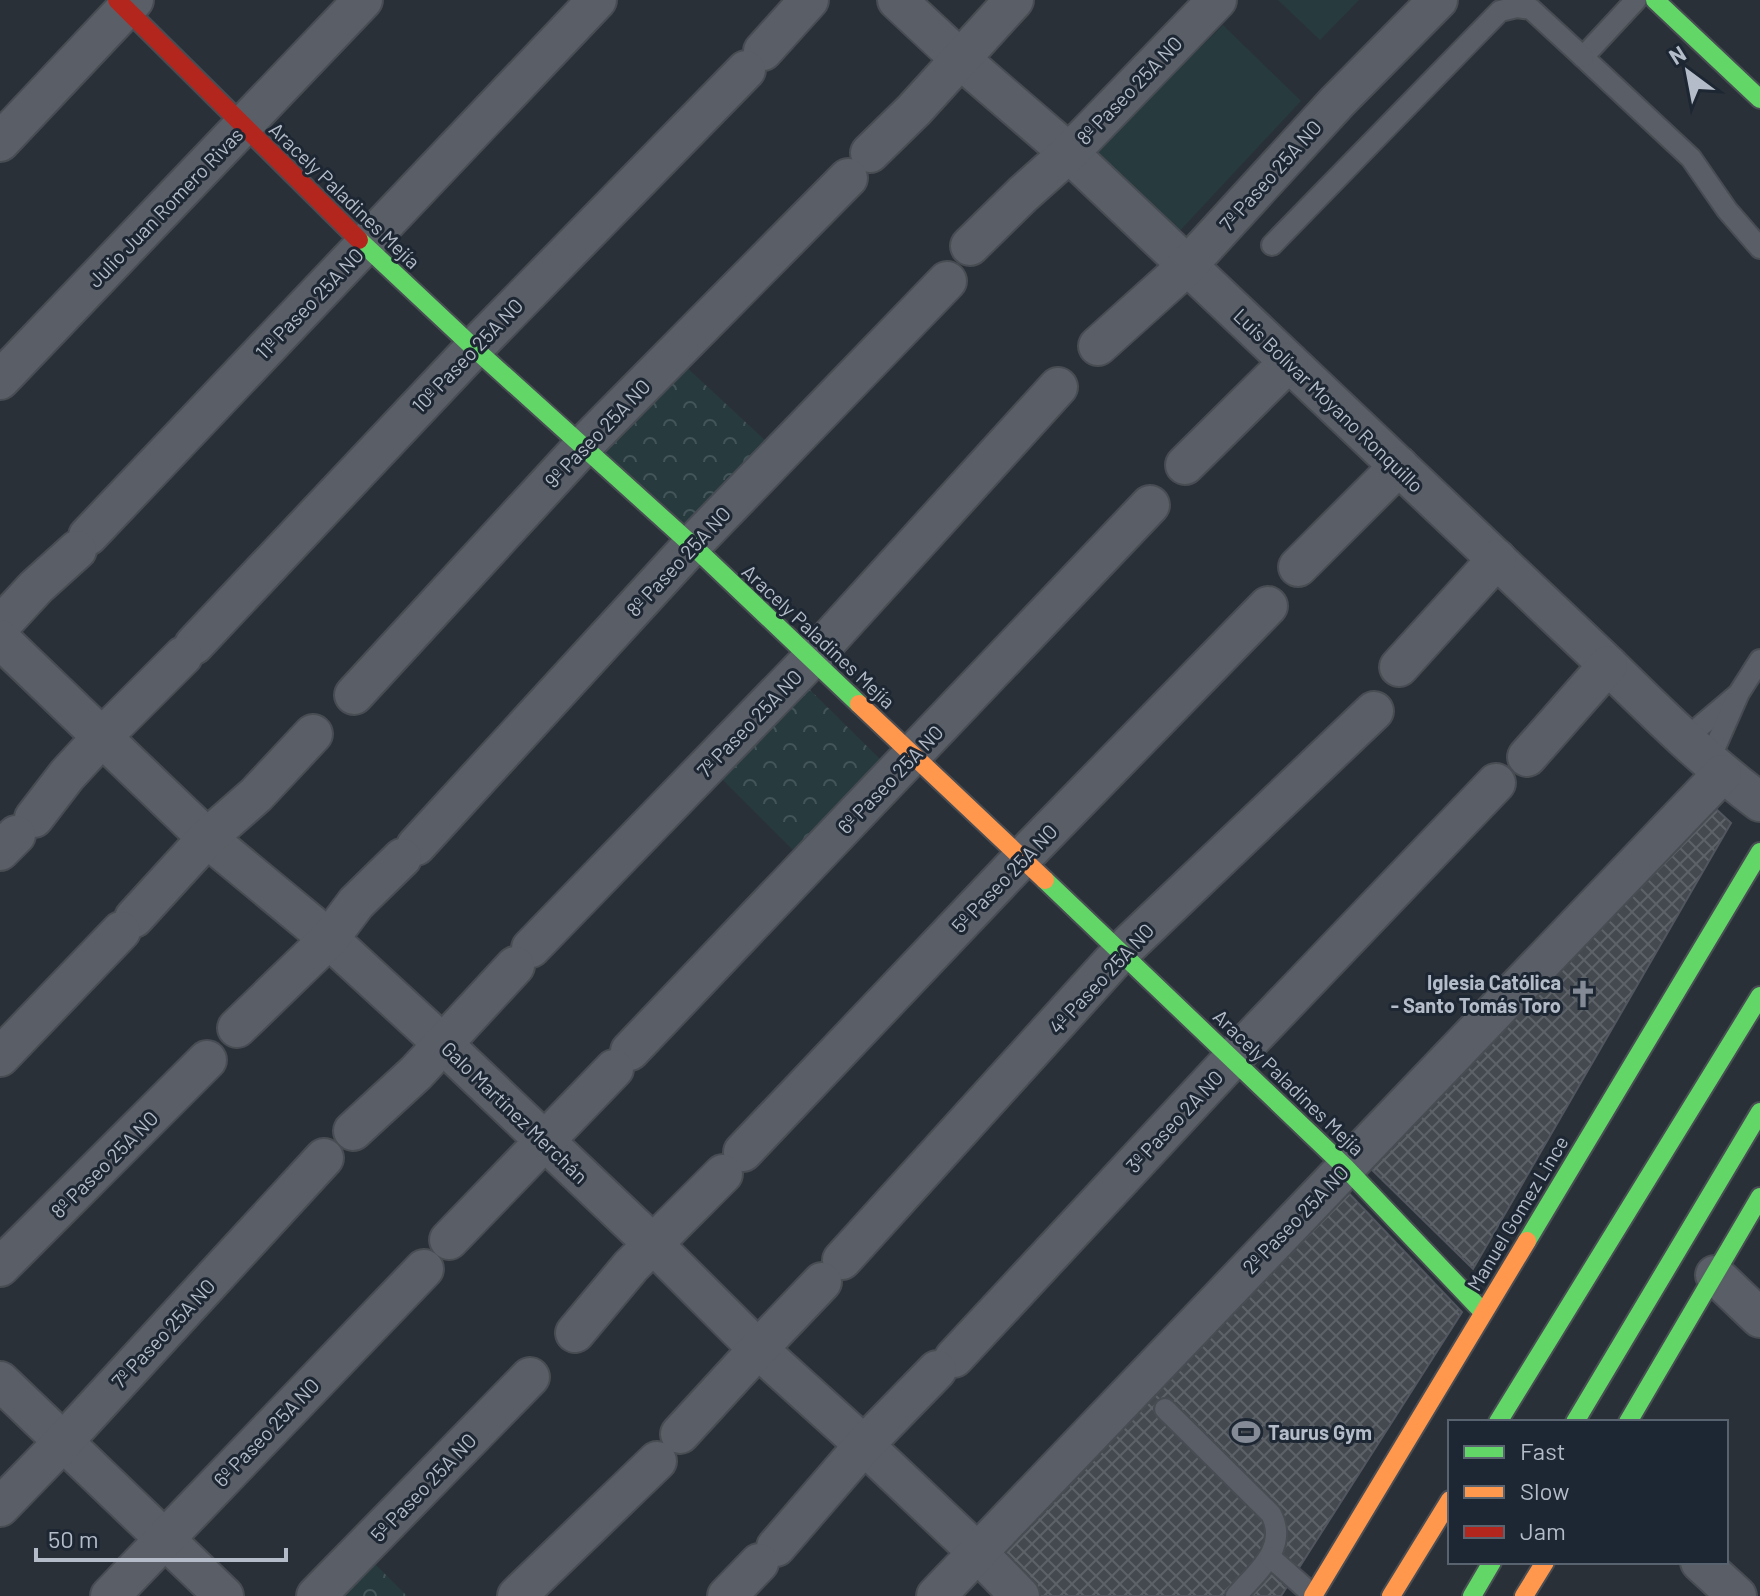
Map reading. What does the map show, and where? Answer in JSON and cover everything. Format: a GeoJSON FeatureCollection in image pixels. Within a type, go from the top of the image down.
{"type":"FeatureCollection","features":[{"type":"Feature","properties":{"kind":"main road"},"geometry":{"type":"LineString","coordinates":[[1655,0],[1760,99]]}},
{"type":"Feature","properties":{"kind":"main road","name":"Aracely Paladines Mejía"},"geometry":{"type":"LineString","coordinates":[[126,3],[242,126],[364,245],[692,545],[1233,1058],[1345,1167],[1483,1312]]}},
{"type":"Feature","properties":{"kind":"main road","name":"Manuel Gomez Lince"},"geometry":{"type":"LineString","coordinates":[[1313,1596],[1760,852]]}},
{"type":"Feature","properties":{"kind":"main road"},"geometry":{"type":"LineString","coordinates":[[1499,1420],[1760,996]]}},
{"type":"Feature","properties":{"kind":"main road"},"geometry":{"type":"LineString","coordinates":[[1576,1420],[1760,1112]]}},
{"type":"Feature","properties":{"kind":"main road"},"geometry":{"type":"LineString","coordinates":[[1629,1420],[1760,1197]]}},
{"type":"Feature","properties":{"kind":"main road"},"geometry":{"type":"LineString","coordinates":[[1391,1596],[1448,1503]]}},
{"type":"Feature","properties":{"kind":"main road"},"geometry":{"type":"LineString","coordinates":[[1472,1596],[1491,1564]]}},
{"type":"Feature","properties":{"kind":"main road"},"geometry":{"type":"LineString","coordinates":[[1524,1596],[1544,1564]]}},
{"type":"Feature","properties":{"kind":"street","name":"Julio Juan Romero Rivas"},"geometry":{"type":"LineString","coordinates":[[0,380],[363,0]]}},
{"type":"Feature","properties":{"kind":"street","name":"11º Paseo 25A NO"},"geometry":{"type":"LineString","coordinates":[[0,626],[597,0]]}},
{"type":"Feature","properties":{"kind":"street","name":"10º Paseo 25A NO"},"geometry":{"type":"LineString","coordinates":[[17,835],[103,736],[809,0]]}},
{"type":"Feature","properties":{"kind":"street","name":"Luis Bolívar Moyano Ronquillo"},"geometry":{"type":"LineString","coordinates":[[897,0],[1069,153],[1705,758],[1760,802]]}},
{"type":"Feature","properties":{"kind":"street","name":"9º Paseo 25A NO"},"geometry":{"type":"LineString","coordinates":[[354,695],[583,446],[914,110],[1014,0]]}},
{"type":"Feature","properties":{"kind":"street","name":"8º Paseo 25A NO"},"geometry":{"type":"LineString","coordinates":[[970,246],[1069,153],[1217,0]]}},
{"type":"Feature","properties":{"kind":"street","name":"7º Paseo 25A NO"},"geometry":{"type":"LineString","coordinates":[[1098,346],[1187,266],[1337,102],[1438,0]]}},
{"type":"Feature","properties":{"kind":"street"},"geometry":{"type":"LineString","coordinates":[[0,142],[126,3]]}},
{"type":"Feature","properties":{"kind":"street","name":"8º Paseo 25A NO"},"geometry":{"type":"LineString","coordinates":[[237,1028],[329,939],[356,903],[409,852],[692,545],[947,281]]}},
{"type":"Feature","properties":{"kind":"street"},"geometry":{"type":"LineString","coordinates":[[1185,465],[1289,362]]}},
{"type":"Feature","properties":{"kind":"street","name":"7º Paseo 25A NO"},"geometry":{"type":"LineString","coordinates":[[353,1131],[416,1073],[523,957],[811,659],[1058,387]]}},
{"type":"Feature","properties":{"kind":"street"},"geometry":{"type":"LineString","coordinates":[[1298,567],[1399,466]]}},
{"type":"Feature","properties":{"kind":"street","name":"6º Paseo 25A NO"},"geometry":{"type":"LineString","coordinates":[[449,1240],[1150,505]]}},
{"type":"Feature","properties":{"kind":"street"},"geometry":{"type":"LineString","coordinates":[[1399,667],[1497,559]]}},
{"type":"Feature","properties":{"kind":"street","name":"5º Paseo 25A NO"},"geometry":{"type":"LineString","coordinates":[[575,1333],[653,1244],[1268,606]]}},
{"type":"Feature","properties":{"kind":"street","name":"Galo Martínez Merchán"},"geometry":{"type":"LineString","coordinates":[[0,639],[207,838],[329,939],[443,1044],[758,1349],[864,1445],[1020,1596]]}},
{"type":"Feature","properties":{"kind":"street"},"geometry":{"type":"LineString","coordinates":[[1527,757],[1608,665]]}},
{"type":"Feature","properties":{"kind":"street","name":"4º Paseo 25A NO"},"geometry":{"type":"LineString","coordinates":[[517,1596],[669,1447],[1121,952],[1374,711]]}},
{"type":"Feature","properties":{"kind":"street"},"geometry":{"type":"LineString","coordinates":[[0,1057],[207,838],[256,795],[313,734]]}},
{"type":"Feature","properties":{"kind":"street","name":"2º Paseo 25A NO"},"geometry":{"type":"LineString","coordinates":[[936,1596],[1345,1167],[1705,758]]}},
{"type":"Feature","properties":{"kind":"street","name":"3º Paseo 2A NO"},"geometry":{"type":"LineString","coordinates":[[727,1596],[864,1445],[946,1364],[1496,783]]}},
{"type":"Feature","properties":{"kind":"street","name":"8º Paseo 25A NO"},"geometry":{"type":"LineString","coordinates":[[0,1267],[207,1060]]}},
{"type":"Feature","properties":{"kind":"street","name":"7º Paseo 25A NO"},"geometry":{"type":"LineString","coordinates":[[0,1507],[324,1158]]}},
{"type":"Feature","properties":{"kind":"street","name":"6º Paseo 25A NO"},"geometry":{"type":"LineString","coordinates":[[110,1596],[424,1269]]}},
{"type":"Feature","properties":{"kind":"street"},"geometry":{"type":"LineString","coordinates":[[1715,1275],[1760,1318]]}},
{"type":"Feature","properties":{"kind":"street","name":"5º Paseo 25A NO"},"geometry":{"type":"LineString","coordinates":[[316,1596],[530,1377]]}},
{"type":"Feature","properties":{"kind":"street"},"geometry":{"type":"LineString","coordinates":[[0,1381],[224,1596]]}},
{"type":"Feature","properties":{"kind":"street"},"geometry":{"type":"LineString","coordinates":[[1702,1564],[1737,1596]]}},
{"type":"Feature","properties":{"kind":"lane"},"geometry":{"type":"LineString","coordinates":[[1583,57],[1636,0]]}},
{"type":"Feature","properties":{"kind":"lane"},"geometry":{"type":"LineString","coordinates":[[1272,245],[1500,11],[1517,7],[1531,9],[1691,158],[1727,210],[1760,248]]}},
{"type":"Feature","properties":{"kind":"lane"},"geometry":{"type":"LineString","coordinates":[[1705,758],[1760,660]]}},
{"type":"Feature","properties":{"kind":"lane"},"geometry":{"type":"LineString","coordinates":[[1705,758],[1739,693]]}},
{"type":"Feature","properties":{"kind":"lane"},"geometry":{"type":"LineString","coordinates":[[1165,1409],[1275,1521],[1276,1546],[1236,1596]]}},
{"type":"Feature","properties":{"kind":"lane"},"geometry":{"type":"LineString","coordinates":[[1270,1557],[1313,1596]]}},
{"type":"Feature","properties":{"kind":"green space"},"geometry":{"type":"Polygon","coordinates":[[[1278,0],[1359,0],[1320,40],[1278,0]]]}},
{"type":"Feature","properties":{"kind":"green space"},"geometry":{"type":"Polygon","coordinates":[[[1223,25],[1301,101],[1176,235],[1090,156],[1223,25]]]}},
{"type":"Feature","properties":{"kind":"green space"},"geometry":{"type":"Polygon","coordinates":[[[684,365],[769,444],[683,528],[602,451],[684,365]]]}},
{"type":"Feature","properties":{"kind":"green space"},"geometry":{"type":"Polygon","coordinates":[[[807,687],[884,763],[794,851],[721,778],[807,687]]]}},
{"type":"Feature","properties":{"kind":"green space"},"geometry":{"type":"Polygon","coordinates":[[[371,1560],[407,1596],[335,1596],[371,1560]]]}},
{"type":"Feature","properties":{"kind":"building","name":"Iglesia Católica - Santo Tomás Toro"},"geometry":{"type":"Polygon","coordinates":[[[1715,808],[1731,823],[1473,1269],[1367,1165],[1715,808]]]}},
{"type":"Feature","properties":{"kind":"building","name":"Taurus Gym"},"geometry":{"type":"Polygon","coordinates":[[[1340,1184],[1462,1312],[1281,1596],[1039,1596],[993,1551],[1340,1184]]]}},
{"type":"Feature","properties":{"kind":"traffic: fast"},"geometry":{"type":"LineString","coordinates":[[1655,0],[1760,99]]}},
{"type":"Feature","properties":{"kind":"traffic: fast"},"geometry":{"type":"LineString","coordinates":[[359,240],[692,545],[859,704]]}},
{"type":"Feature","properties":{"kind":"traffic: fast"},"geometry":{"type":"LineString","coordinates":[[1527,1241],[1760,852]]}},
{"type":"Feature","properties":{"kind":"traffic: fast"},"geometry":{"type":"LineString","coordinates":[[1045,880],[1345,1167],[1483,1312]]}},
{"type":"Feature","properties":{"kind":"traffic: fast"},"geometry":{"type":"LineString","coordinates":[[1499,1420],[1760,996]]}},
{"type":"Feature","properties":{"kind":"traffic: fast"},"geometry":{"type":"LineString","coordinates":[[1576,1420],[1760,1112]]}},
{"type":"Feature","properties":{"kind":"traffic: fast"},"geometry":{"type":"LineString","coordinates":[[1629,1420],[1760,1197]]}},
{"type":"Feature","properties":{"kind":"traffic: fast"},"geometry":{"type":"LineString","coordinates":[[1472,1596],[1491,1564]]}},
{"type":"Feature","properties":{"kind":"traffic: slow"},"geometry":{"type":"LineString","coordinates":[[859,704],[1045,880]]}},
{"type":"Feature","properties":{"kind":"traffic: slow"},"geometry":{"type":"LineString","coordinates":[[1313,1596],[1527,1241]]}},
{"type":"Feature","properties":{"kind":"traffic: slow"},"geometry":{"type":"LineString","coordinates":[[1391,1596],[1448,1503]]}},
{"type":"Feature","properties":{"kind":"traffic: slow"},"geometry":{"type":"LineString","coordinates":[[1524,1596],[1544,1564]]}},
{"type":"Feature","properties":{"kind":"traffic: jam"},"geometry":{"type":"LineString","coordinates":[[117,0],[359,240]]}},
{"type":"Feature","properties":{"kind":"place","name":"Iglesia Católica - Santo Tomás Toro"},"geometry":{"type":"Point","coordinates":[1583,994]}},
{"type":"Feature","properties":{"kind":"place","name":"Taurus Gym"},"geometry":{"type":"Point","coordinates":[1246,1432]}}]}
